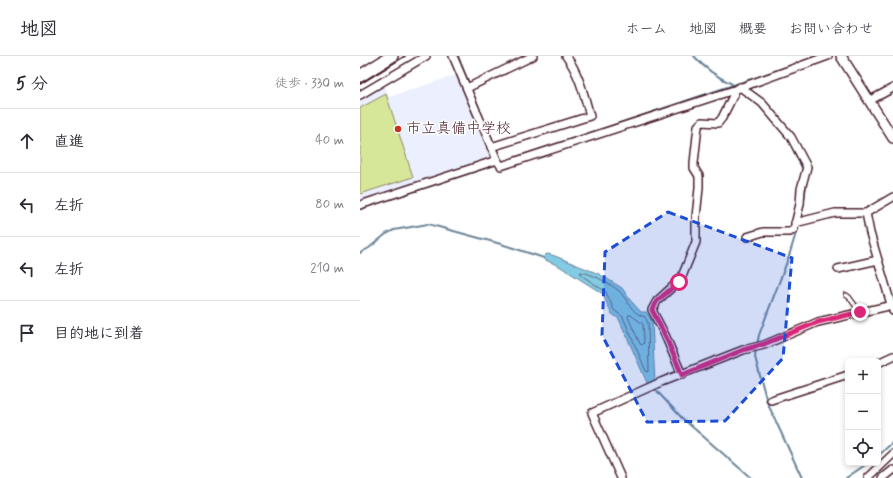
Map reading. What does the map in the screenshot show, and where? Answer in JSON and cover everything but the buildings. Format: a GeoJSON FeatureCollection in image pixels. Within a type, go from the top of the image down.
{"type":"FeatureCollection","features":[{"type":"Feature","properties":{"kind":"highway"},"geometry":{"type":"LineString","coordinates":[[360,76],[392,56]]}},
{"type":"Feature","properties":{"kind":"main road"},"geometry":{"type":"LineString","coordinates":[[841,56],[893,138]]}},
{"type":"Feature","properties":{"kind":"street"},"geometry":{"type":"LineString","coordinates":[[360,95],[426,56]]}},
{"type":"Feature","properties":{"kind":"street"},"geometry":{"type":"LineString","coordinates":[[454,56],[501,166],[737,89],[828,56]]}},
{"type":"Feature","properties":{"kind":"street"},"geometry":{"type":"LineString","coordinates":[[467,88],[533,56]]}},
{"type":"Feature","properties":{"kind":"street"},"geometry":{"type":"LineString","coordinates":[[493,146],[590,116],[581,84],[566,56]]}},
{"type":"Feature","properties":{"kind":"street"},"geometry":{"type":"LineString","coordinates":[[869,101],[893,88]]}},
{"type":"Feature","properties":{"kind":"street"},"geometry":{"type":"LineString","coordinates":[[737,89],[762,102],[791,137],[807,168],[801,188],[799,208],[794,229],[790,232],[763,232],[747,237]]}},
{"type":"Feature","properties":{"kind":"street"},"geometry":{"type":"LineString","coordinates":[[682,375],[665,335],[652,310],[657,301],[681,279],[696,242],[699,176],[694,168],[694,163],[698,126],[702,122],[718,123],[737,89]]}},
{"type":"Feature","properties":{"kind":"street"},"geometry":{"type":"LineString","coordinates":[[360,205],[498,162]]}},
{"type":"Feature","properties":{"kind":"street"},"geometry":{"type":"LineString","coordinates":[[795,223],[835,213],[866,213],[893,197]]}},
{"type":"Feature","properties":{"kind":"street"},"geometry":{"type":"LineString","coordinates":[[621,478],[592,413],[653,386],[818,322],[860,312],[893,307],[878,260],[866,213]]}},
{"type":"Feature","properties":{"kind":"street"},"geometry":{"type":"LineString","coordinates":[[838,269],[878,260]]}},
{"type":"Feature","properties":{"kind":"street"},"geometry":{"type":"LineString","coordinates":[[881,362],[893,356]]}},
{"type":"Feature","properties":{"kind":"street"},"geometry":{"type":"LineString","coordinates":[[771,400],[845,376]]}},
{"type":"Feature","properties":{"kind":"street"},"geometry":{"type":"LineString","coordinates":[[868,478],[893,454]]}},
{"type":"Feature","properties":{"kind":"street"},"geometry":{"type":"LineString","coordinates":[[883,478],[893,470]]}},
{"type":"Feature","properties":{"kind":"lane"},"geometry":{"type":"LineString","coordinates":[[846,296],[849,297],[860,312]]}},
{"type":"Feature","properties":{"kind":"highlighted area"},"geometry":{"type":"Polygon","coordinates":[[[668,212],[792,258],[783,358],[725,421],[647,422],[602,335],[605,252],[668,212]]]}},
{"type":"Feature","properties":{"kind":"shaded area"},"geometry":{"type":"Polygon","coordinates":[[[456,75],[460,78],[494,158],[360,203],[360,100],[384,85],[389,97],[456,75]]]}},
{"type":"Feature","properties":{"kind":"green space"},"geometry":{"type":"Polygon","coordinates":[[[386,94],[413,177],[360,194],[360,108],[386,94]]]}},
{"type":"Feature","properties":{"kind":"water"},"geometry":{"type":"Polygon","coordinates":[[[548,254],[599,274],[622,288],[641,312],[646,312],[652,321],[655,384],[648,385],[619,319],[611,313],[603,294],[559,266],[543,259],[545,255],[548,254]]]}},
{"type":"Feature","properties":{"kind":"waterway"},"geometry":{"type":"LineString","coordinates":[[458,56],[469,84]]}},
{"type":"Feature","properties":{"kind":"waterway"},"geometry":{"type":"LineString","coordinates":[[694,56],[702,65],[732,84]]}},
{"type":"Feature","properties":{"kind":"waterway"},"geometry":{"type":"LineString","coordinates":[[509,160],[790,66]]}},
{"type":"Feature","properties":{"kind":"waterway"},"geometry":{"type":"LineString","coordinates":[[471,90],[478,105]]}},
{"type":"Feature","properties":{"kind":"waterway"},"geometry":{"type":"LineString","coordinates":[[758,104],[788,139],[804,172]]}},
{"type":"Feature","properties":{"kind":"waterway"},"geometry":{"type":"LineString","coordinates":[[360,209],[498,164]]}},
{"type":"Feature","properties":{"kind":"waterway"},"geometry":{"type":"LineString","coordinates":[[804,200],[807,179]]}},
{"type":"Feature","properties":{"kind":"waterway"},"geometry":{"type":"LineString","coordinates":[[800,220],[802,209]]}},
{"type":"Feature","properties":{"kind":"waterway"},"geometry":{"type":"LineString","coordinates":[[360,253],[394,230],[428,224],[501,244],[544,258]]}},
{"type":"Feature","properties":{"kind":"waterway"},"geometry":{"type":"LineString","coordinates":[[757,345],[759,335],[788,259],[797,230]]}},
{"type":"Feature","properties":{"kind":"waterway"},"geometry":{"type":"LineString","coordinates":[[756,349],[755,357],[767,402],[802,478]]}},
{"type":"Feature","properties":{"kind":"waterway"},"geometry":{"type":"LineString","coordinates":[[653,387],[682,418],[751,478]]}},
{"type":"Feature","properties":{"kind":"waterway"},"geometry":{"type":"LineString","coordinates":[[881,453],[893,442]]}},
{"type":"Feature","properties":{"kind":"waterway"},"geometry":{"type":"LineString","coordinates":[[846,478],[864,466]]}},
{"type":"Feature","properties":{"kind":"railway"},"geometry":{"type":"LineString","coordinates":[[360,84],[405,56]]}},
{"type":"Feature","properties":{"kind":"place","name":"市立真備中学校"},"geometry":{"type":"Point","coordinates":[398,129]}},
{"type":"Feature","properties":{"kind":"route"},"geometry":{"type":"LineString","coordinates":[[679,282],[657,301],[652,310],[665,335],[682,375],[818,322],[860,312]]}}]}
